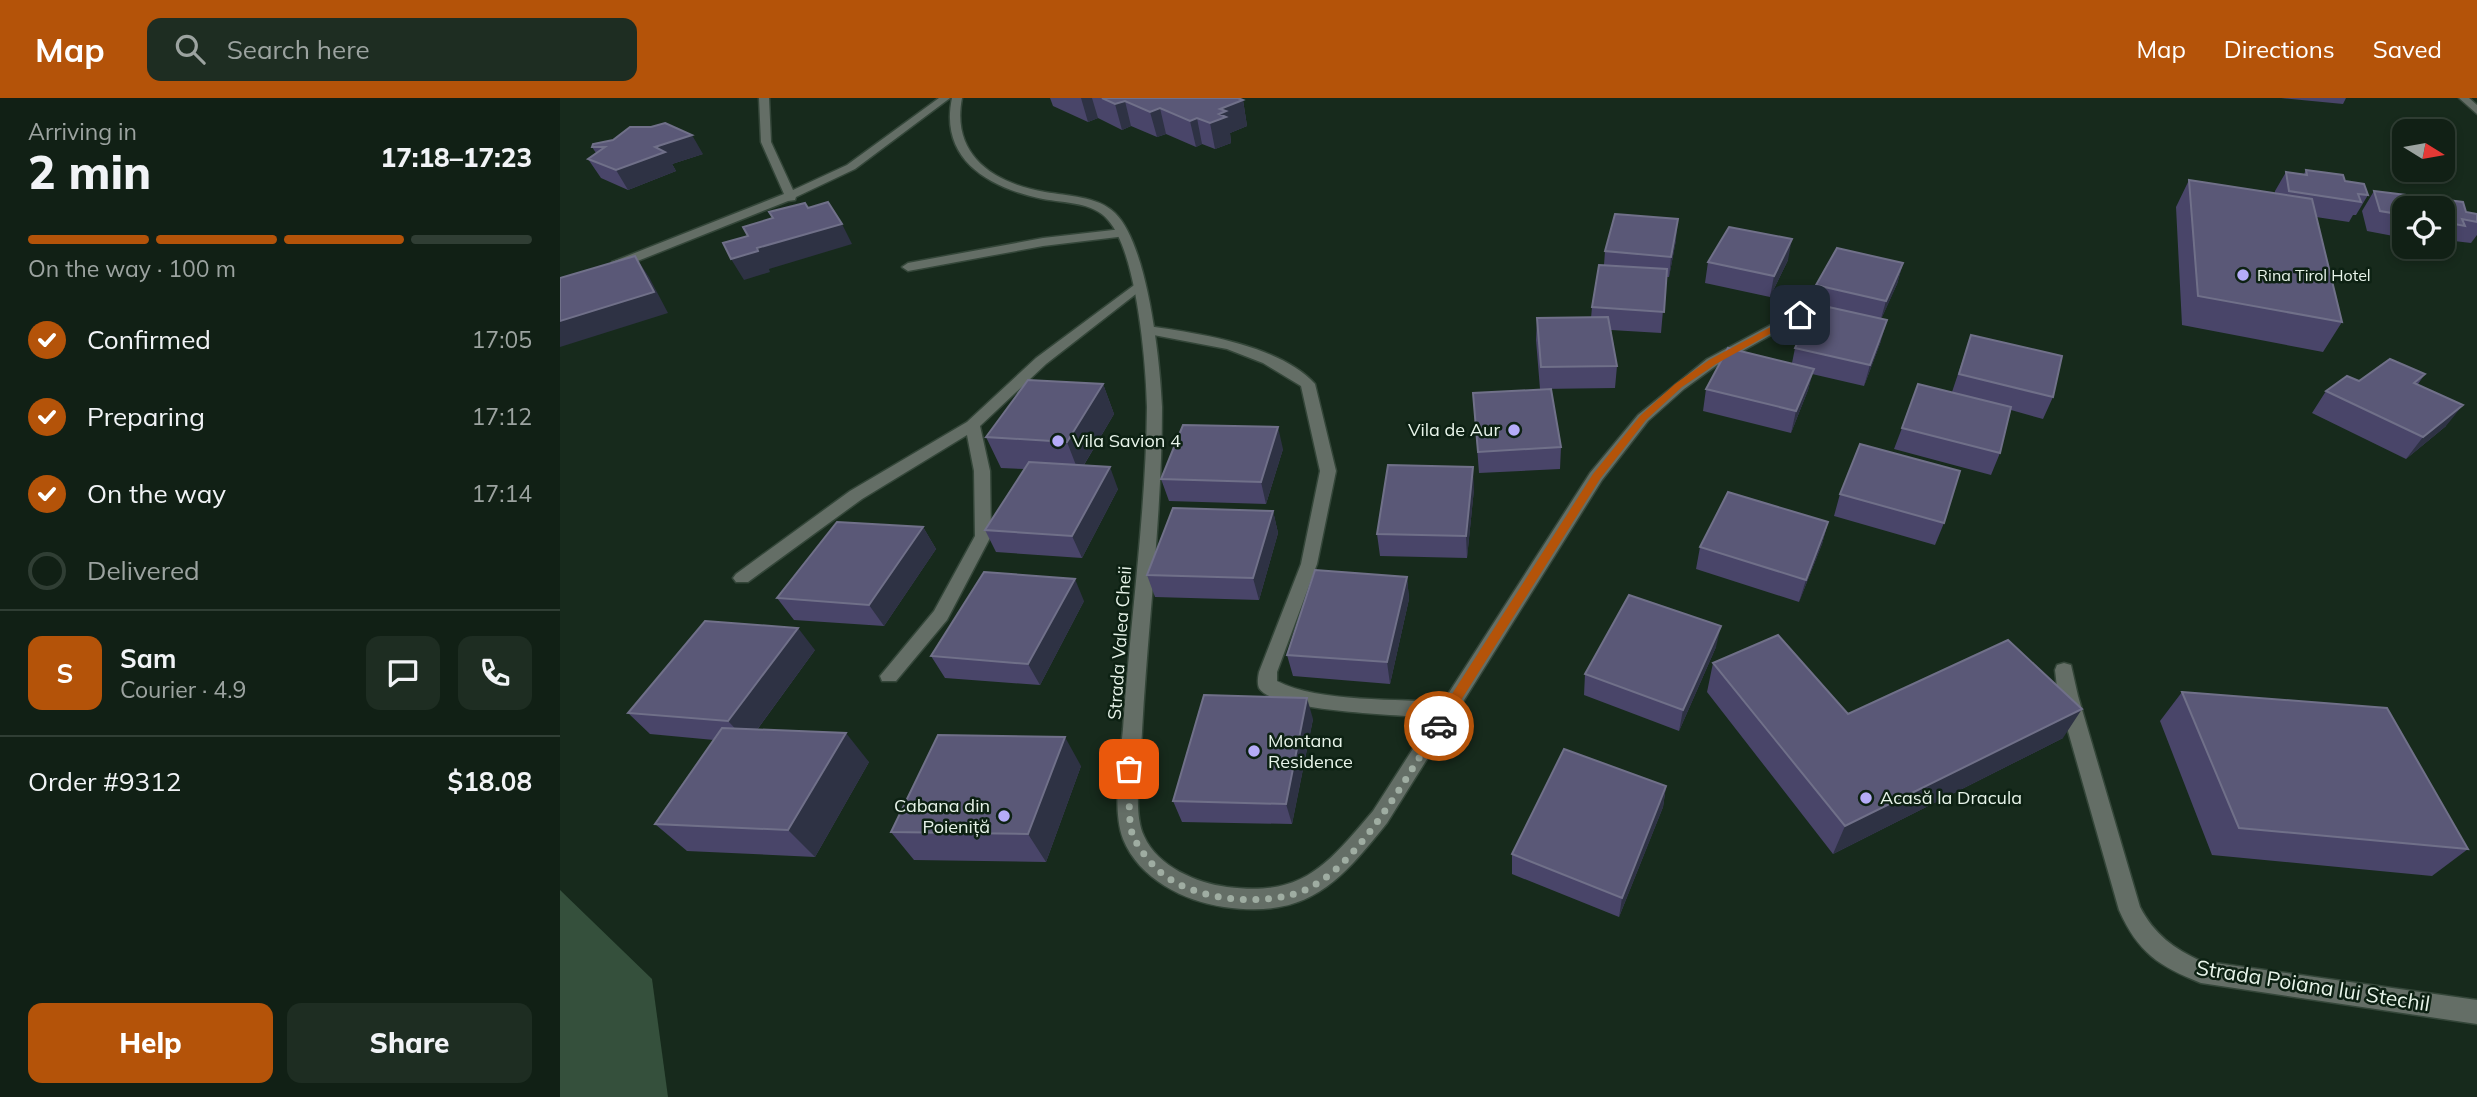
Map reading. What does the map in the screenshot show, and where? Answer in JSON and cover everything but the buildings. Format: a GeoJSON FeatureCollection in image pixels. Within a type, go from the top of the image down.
{"type":"FeatureCollection","features":[{"type":"Feature","properties":{"kind":"street"},"geometry":{"type":"LineString","coordinates":[[764,98],[766,142],[791,198]]}},
{"type":"Feature","properties":{"kind":"street"},"geometry":{"type":"LineString","coordinates":[[598,271],[791,198],[852,167],[945,98]]}},
{"type":"Feature","properties":{"kind":"street","name":"Strada Valea Cheii"},"geometry":{"type":"LineString","coordinates":[[957,98],[954,130],[961,152],[977,169],[1032,193],[1098,208],[1110,214],[1122,233],[1148,330],[1154,370],[1156,441],[1129,769],[1133,836],[1164,875],[1209,895],[1267,901],[1311,887],[1343,861],[1380,817],[1596,477],[1643,418],[1679,386],[1713,362],[1800,315]]}},
{"type":"Feature","properties":{"kind":"street"},"geometry":{"type":"LineString","coordinates":[[2464,98],[2477,111]]}},
{"type":"Feature","properties":{"kind":"street"},"geometry":{"type":"LineString","coordinates":[[908,267],[1044,242],[1122,233]]}},
{"type":"Feature","properties":{"kind":"street"},"geometry":{"type":"LineString","coordinates":[[742,578],[856,495],[972,425],[1041,361],[1137,287]]}},
{"type":"Feature","properties":{"kind":"street"},"geometry":{"type":"LineString","coordinates":[[1148,330],[1225,341],[1273,360],[1308,384],[1328,471],[1309,564],[1268,672],[1267,685],[1294,698],[1410,705],[1448,711]]}},
{"type":"Feature","properties":{"kind":"street"},"geometry":{"type":"LineString","coordinates":[[889,676],[941,615],[983,536],[982,471],[972,425]]}},
{"type":"Feature","properties":{"kind":"street","name":"Strada Poiana lui Stechil"},"geometry":{"type":"LineString","coordinates":[[2064,670],[2068,696],[2130,910],[2141,934],[2167,958],[2201,972],[2477,1012]]}},
{"type":"Feature","properties":{"kind":"green space"},"geometry":{"type":"Polygon","coordinates":[[[560,890],[652,979],[668,1097],[560,1097],[560,890]]]}},
{"type":"Feature","properties":{"kind":"way so far"},"geometry":{"type":"LineString","coordinates":[[1129,769],[1133,836],[1164,875],[1209,895],[1267,901],[1311,887],[1343,861],[1380,817],[1439,726]]}},
{"type":"Feature","properties":{"kind":"place","name":"Rina Tirol Hotel"},"geometry":{"type":"Point","coordinates":[2243,275]}},
{"type":"Feature","properties":{"kind":"place","name":"Vila de Aur"},"geometry":{"type":"Point","coordinates":[1514,430]}},
{"type":"Feature","properties":{"kind":"place","name":"Vila Savion 4"},"geometry":{"type":"Point","coordinates":[1058,441]}},
{"type":"Feature","properties":{"kind":"place","name":"Montana Residence"},"geometry":{"type":"Point","coordinates":[1254,751]}},
{"type":"Feature","properties":{"kind":"place","name":"Acasă la Dracula"},"geometry":{"type":"Point","coordinates":[1866,798]}},
{"type":"Feature","properties":{"kind":"place","name":"Cabana din Poieniță"},"geometry":{"type":"Point","coordinates":[1004,816]}},
{"type":"Feature","properties":{"kind":"route"},"geometry":{"type":"LineString","coordinates":[[1439,726],[1596,477],[1643,418],[1679,386],[1713,362],[1800,315]]}}]}
